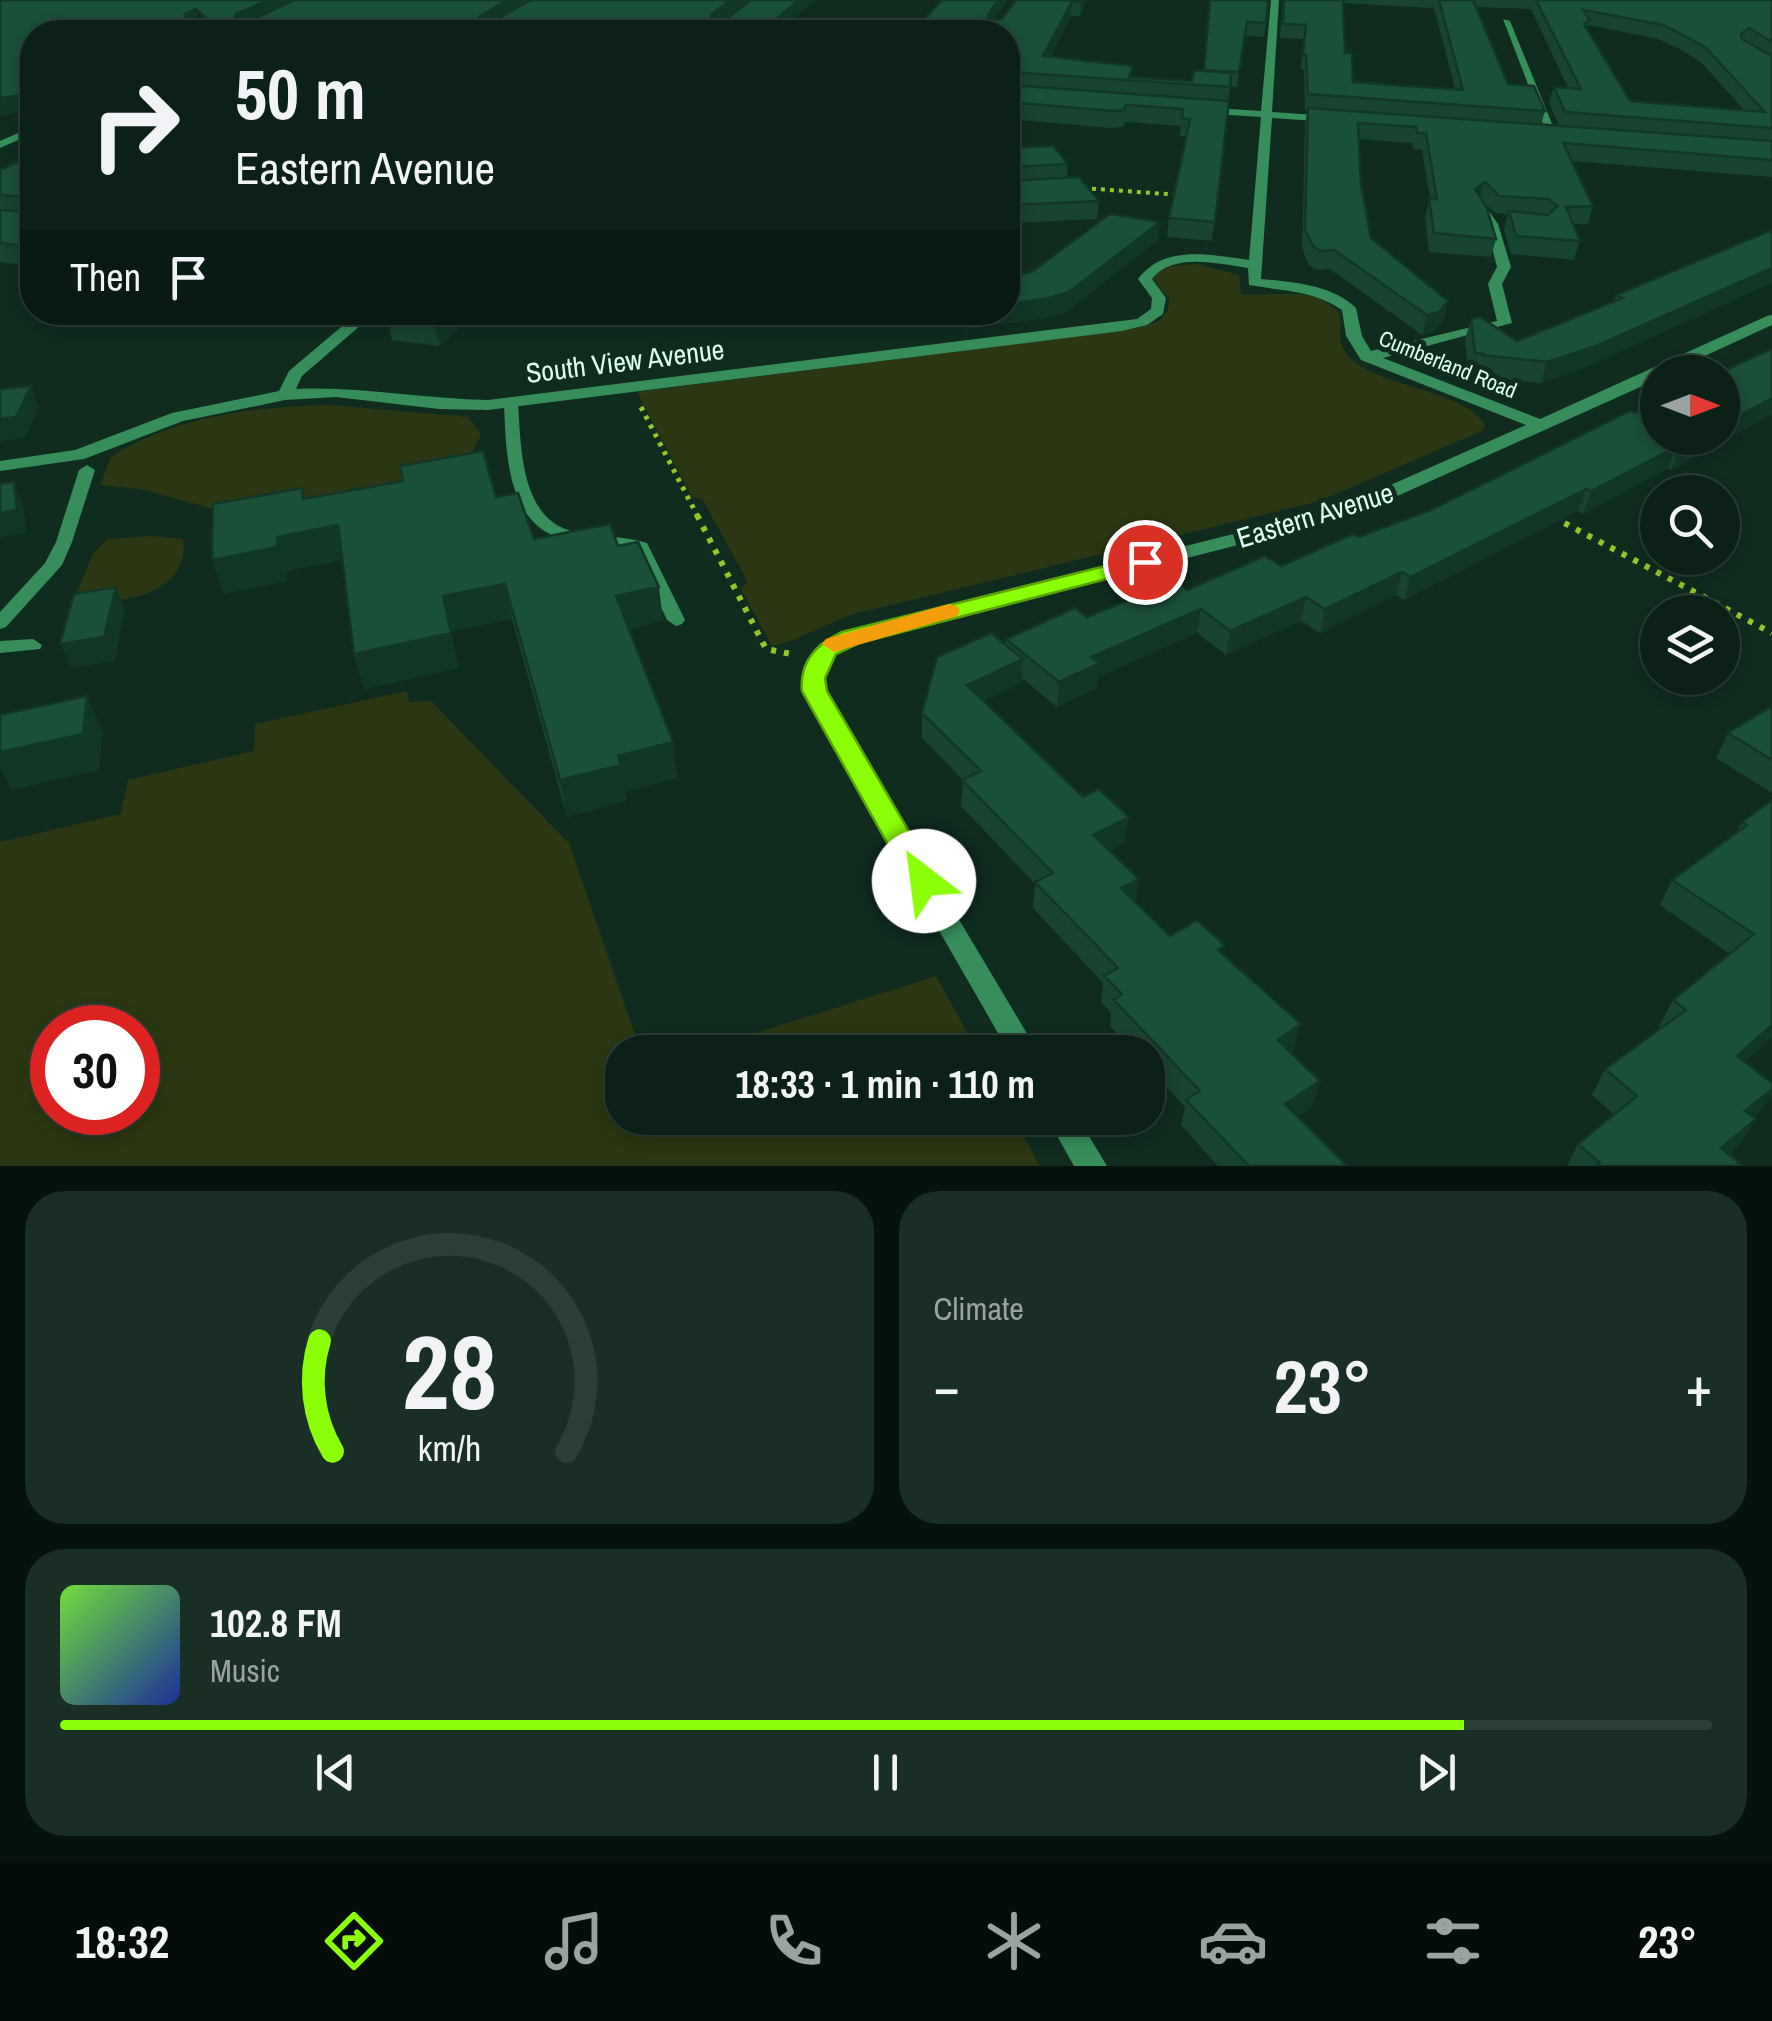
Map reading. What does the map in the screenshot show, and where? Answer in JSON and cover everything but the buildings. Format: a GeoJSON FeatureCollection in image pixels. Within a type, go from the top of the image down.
{"type":"FeatureCollection","features":[{"type":"Feature","properties":{"kind":"street","name":"Cumberland Road"},"geometry":{"type":"LineString","coordinates":[[1275,0],[1254,288],[1306,290],[1343,303],[1350,308],[1354,336],[1367,357],[1543,426]]}},
{"type":"Feature","properties":{"kind":"street"},"geometry":{"type":"LineString","coordinates":[[1506,22],[1553,134]]}},
{"type":"Feature","properties":{"kind":"street"},"geometry":{"type":"LineString","coordinates":[[1184,108],[1342,120]]}},
{"type":"Feature","properties":{"kind":"street"},"geometry":{"type":"LineString","coordinates":[[1534,133],[1573,136]]}},
{"type":"Feature","properties":{"kind":"street"},"geometry":{"type":"LineString","coordinates":[[1367,357],[1505,323],[1495,284],[1504,267],[1484,214],[1507,222]]}},
{"type":"Feature","properties":{"kind":"street","name":"South View Avenue"},"geometry":{"type":"LineString","coordinates":[[0,466],[92,450],[178,417],[285,395],[336,392],[460,406],[511,403],[1122,327],[1154,315],[1161,302],[1145,278],[1159,264],[1188,260],[1254,264]]}},
{"type":"Feature","properties":{"kind":"street","name":"Eastern Avenue"},"geometry":{"type":"LineString","coordinates":[[1695,355],[1772,319]]}},
{"type":"Feature","properties":{"kind":"street"},"geometry":{"type":"LineString","coordinates":[[285,395],[295,374],[353,325]]}},
{"type":"Feature","properties":{"kind":"street","name":"Eastern Avenue"},"geometry":{"type":"LineString","coordinates":[[820,660],[838,642],[874,630],[1348,511],[1640,380]]}},
{"type":"Feature","properties":{"kind":"street"},"geometry":{"type":"LineString","coordinates":[[86,470],[92,450]]}},
{"type":"Feature","properties":{"kind":"street"},"geometry":{"type":"LineString","coordinates":[[820,660],[813,678],[823,710],[1014,1035]]}},
{"type":"Feature","properties":{"kind":"street"},"geometry":{"type":"LineString","coordinates":[[1072,1135],[1091,1166]]}},
{"type":"Feature","properties":{"kind":"lane"},"geometry":{"type":"LineString","coordinates":[[511,403],[523,486],[540,522],[563,534],[641,546],[676,620]]}},
{"type":"Feature","properties":{"kind":"lane"},"geometry":{"type":"LineString","coordinates":[[0,622],[54,564],[86,470]]}},
{"type":"Feature","properties":{"kind":"lane"},"geometry":{"type":"LineString","coordinates":[[0,647],[33,645]]}},
{"type":"Feature","properties":{"kind":"path"},"geometry":{"type":"LineString","coordinates":[[1072,188],[1187,196]]}},
{"type":"Feature","properties":{"kind":"path"},"geometry":{"type":"LineString","coordinates":[[631,388],[766,649],[820,660]]}},
{"type":"Feature","properties":{"kind":"path"},"geometry":{"type":"LineString","coordinates":[[1543,512],[1772,633]]}},
{"type":"Feature","properties":{"kind":"green space"},"geometry":{"type":"Polygon","coordinates":[[[1197,264],[1239,275],[1241,294],[1305,295],[1328,304],[1339,313],[1341,343],[1354,361],[1472,411],[1485,424],[1484,430],[1320,501],[854,614],[772,646],[741,589],[747,581],[703,500],[692,497],[637,392],[1138,328],[1159,321],[1168,310],[1169,298],[1154,281],[1156,274],[1171,266],[1197,264]]]}},
{"type":"Feature","properties":{"kind":"green space"},"geometry":{"type":"Polygon","coordinates":[[[332,405],[468,417],[481,434],[471,455],[441,471],[258,512],[210,508],[140,489],[100,485],[111,457],[162,432],[246,411],[332,405]]]}},
{"type":"Feature","properties":{"kind":"green space"},"geometry":{"type":"Polygon","coordinates":[[[107,539],[183,539],[183,558],[163,585],[147,593],[110,600],[77,592],[93,554],[107,539]]]}},
{"type":"Feature","properties":{"kind":"green space"},"geometry":{"type":"Polygon","coordinates":[[[407,691],[409,702],[431,701],[569,843],[635,1035],[605,1035],[605,1135],[1023,1135],[1040,1166],[0,1166],[0,842],[121,814],[128,780],[254,751],[255,724],[407,691]]]}},
{"type":"Feature","properties":{"kind":"green space"},"geometry":{"type":"Polygon","coordinates":[[[936,976],[969,1035],[750,1035],[936,976]]]}},
{"type":"Feature","properties":{"kind":"slow traffic"},"geometry":{"type":"LineString","coordinates":[[834,644],[949,611]]}},
{"type":"Feature","properties":{"kind":"route"},"geometry":{"type":"LineString","coordinates":[[924,881],[814,691],[815,669],[828,648],[851,637],[1145,562]]}}]}
